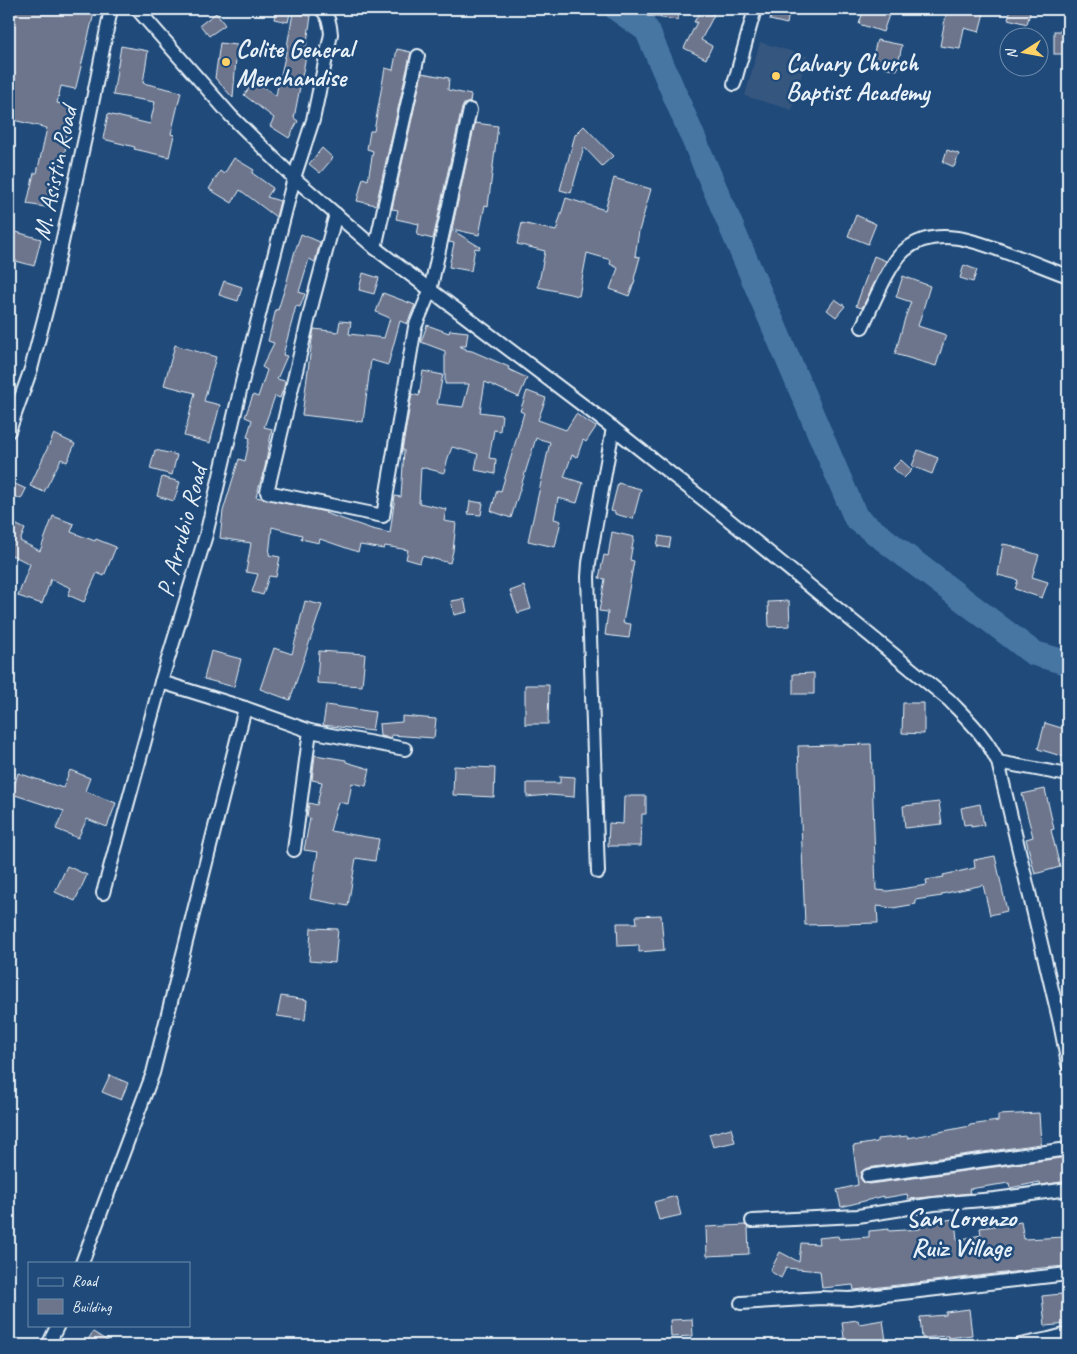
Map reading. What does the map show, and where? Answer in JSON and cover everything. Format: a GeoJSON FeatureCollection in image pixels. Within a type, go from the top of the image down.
{"type":"FeatureCollection","features":[{"type":"Feature","properties":{"kind":"street","name":"M. Asistin Road"},"geometry":{"type":"LineString","coordinates":[[9,431],[31,369],[49,297],[85,138],[111,9]]}},
{"type":"Feature","properties":{"kind":"street"},"geometry":{"type":"LineString","coordinates":[[137,9],[231,116],[294,178],[375,248],[614,428],[718,511],[949,700],[980,732],[998,762],[1058,1013],[1068,1064]]}},
{"type":"Feature","properties":{"kind":"street","name":"P. Arrubio Road"},"geometry":{"type":"LineString","coordinates":[[103,893],[161,682],[206,535],[244,374],[294,178],[313,120],[331,34],[328,17],[321,9]]}},
{"type":"Feature","properties":{"kind":"street"},"geometry":{"type":"LineString","coordinates":[[734,84],[755,9]]}},
{"type":"Feature","properties":{"kind":"street"},"geometry":{"type":"LineString","coordinates":[[375,248],[418,56]]}},
{"type":"Feature","properties":{"kind":"street"},"geometry":{"type":"LineString","coordinates":[[336,214],[313,300],[267,492],[383,516],[412,342],[418,318],[430,291],[470,110]]}},
{"type":"Feature","properties":{"kind":"street"},"geometry":{"type":"LineString","coordinates":[[862,327],[893,264],[904,250],[915,243],[927,239],[945,237],[965,239],[1068,276]]}},
{"type":"Feature","properties":{"kind":"street"},"geometry":{"type":"LineString","coordinates":[[598,872],[588,577],[614,428]]}},
{"type":"Feature","properties":{"kind":"street"},"geometry":{"type":"LineString","coordinates":[[161,682],[310,730],[405,749]]}},
{"type":"Feature","properties":{"kind":"street"},"geometry":{"type":"LineString","coordinates":[[82,1262],[153,1073],[245,708]]}},
{"type":"Feature","properties":{"kind":"street"},"geometry":{"type":"LineString","coordinates":[[294,850],[310,730]]}},
{"type":"Feature","properties":{"kind":"street"},"geometry":{"type":"LineString","coordinates":[[998,762],[1068,776]]}},
{"type":"Feature","properties":{"kind":"street"},"geometry":{"type":"LineString","coordinates":[[868,1176],[1068,1149]]}},
{"type":"Feature","properties":{"kind":"street"},"geometry":{"type":"LineString","coordinates":[[752,1221],[858,1216],[934,1204],[995,1199],[1068,1189]]}},
{"type":"Feature","properties":{"kind":"street"},"geometry":{"type":"LineString","coordinates":[[740,1303],[821,1298],[850,1299],[1068,1274]]}},
{"type":"Feature","properties":{"kind":"street"},"geometry":{"type":"LineString","coordinates":[[48,1345],[58,1326]]}},
{"type":"Feature","properties":{"kind":"street"},"geometry":{"type":"LineString","coordinates":[[1020,1345],[1068,1334]]}},
{"type":"Feature","properties":{"kind":"shaded area","name":"Calvary Church Baptist Academy"},"geometry":{"type":"Polygon","coordinates":[[[760,42],[807,56],[792,110],[745,96],[760,42]]]}},
{"type":"Feature","properties":{"kind":"building"},"geometry":{"type":"Polygon","coordinates":[[[9,9],[95,9],[76,87],[75,89],[61,86],[57,103],[72,106],[64,146],[66,146],[51,208],[27,204],[34,173],[37,173],[47,128],[9,119],[9,9]]]}},
{"type":"Feature","properties":{"kind":"building"},"geometry":{"type":"Polygon","coordinates":[[[276,9],[291,9],[288,22],[274,19],[276,9]]]}},
{"type":"Feature","properties":{"kind":"building"},"geometry":{"type":"Polygon","coordinates":[[[647,9],[679,9],[678,20],[647,16],[647,9]]]}},
{"type":"Feature","properties":{"kind":"building"},"geometry":{"type":"Polygon","coordinates":[[[701,9],[714,15],[701,40],[712,46],[706,59],[684,48],[697,22],[694,22],[701,9]]]}},
{"type":"Feature","properties":{"kind":"building"},"geometry":{"type":"Polygon","coordinates":[[[772,9],[789,12],[787,24],[770,20],[772,9]]]}},
{"type":"Feature","properties":{"kind":"building"},"geometry":{"type":"Polygon","coordinates":[[[864,9],[891,9],[883,32],[859,24],[864,9]]]}},
{"type":"Feature","properties":{"kind":"building"},"geometry":{"type":"Polygon","coordinates":[[[947,9],[985,9],[979,32],[964,28],[960,49],[940,46],[947,9]]]}},
{"type":"Feature","properties":{"kind":"building"},"geometry":{"type":"Polygon","coordinates":[[[1011,9],[1031,9],[1027,24],[1008,19],[1011,9]]]}},
{"type":"Feature","properties":{"kind":"building"},"geometry":{"type":"Polygon","coordinates":[[[216,13],[225,25],[209,36],[200,25],[216,13]]]}},
{"type":"Feature","properties":{"kind":"building"},"geometry":{"type":"Polygon","coordinates":[[[293,13],[311,16],[306,56],[294,118],[298,121],[289,138],[270,126],[274,118],[244,95],[255,80],[276,96],[293,13]]]}},
{"type":"Feature","properties":{"kind":"building"},"geometry":{"type":"Polygon","coordinates":[[[1054,31],[1068,31],[1068,54],[1054,54],[1054,31]]]}},
{"type":"Feature","properties":{"kind":"building"},"geometry":{"type":"Polygon","coordinates":[[[877,40],[902,45],[897,70],[871,64],[877,40]]]}},
{"type":"Feature","properties":{"kind":"building","name":"Colite General Merchandise"},"geometry":{"type":"Polygon","coordinates":[[[220,43],[237,45],[233,98],[215,78],[220,43]]]}},
{"type":"Feature","properties":{"kind":"building"},"geometry":{"type":"Polygon","coordinates":[[[121,46],[148,51],[143,83],[181,92],[171,134],[174,135],[169,157],[103,139],[108,114],[150,124],[155,102],[113,95],[121,46]]]}},
{"type":"Feature","properties":{"kind":"building"},"geometry":{"type":"Polygon","coordinates":[[[397,49],[411,52],[376,205],[357,201],[363,178],[368,180],[373,151],[367,149],[370,131],[374,131],[385,68],[393,70],[397,49]]]}},
{"type":"Feature","properties":{"kind":"building"},"geometry":{"type":"Polygon","coordinates":[[[422,73],[449,78],[448,90],[471,95],[470,102],[464,104],[462,108],[433,239],[417,235],[419,224],[396,219],[398,210],[392,209],[422,73]]]}},
{"type":"Feature","properties":{"kind":"building"},"geometry":{"type":"Polygon","coordinates":[[[475,123],[498,126],[488,206],[485,205],[479,235],[452,229],[475,123]]]}},
{"type":"Feature","properties":{"kind":"building"},"geometry":{"type":"Polygon","coordinates":[[[584,126],[613,156],[602,166],[584,147],[571,193],[560,190],[575,135],[584,126]]]}},
{"type":"Feature","properties":{"kind":"building"},"geometry":{"type":"Polygon","coordinates":[[[322,148],[333,158],[320,173],[309,164],[322,148]]]}},
{"type":"Feature","properties":{"kind":"building"},"geometry":{"type":"Polygon","coordinates":[[[947,150],[959,154],[954,167],[943,162],[947,150]]]}},
{"type":"Feature","properties":{"kind":"building"},"geometry":{"type":"Polygon","coordinates":[[[234,158],[254,170],[252,173],[273,188],[267,197],[280,201],[276,217],[240,190],[232,203],[209,189],[220,171],[224,174],[234,158]]]}},
{"type":"Feature","properties":{"kind":"building"},"geometry":{"type":"Polygon","coordinates":[[[614,178],[651,189],[639,231],[635,256],[640,257],[629,296],[610,289],[618,268],[610,264],[611,260],[587,253],[579,296],[538,287],[545,251],[517,244],[522,223],[556,231],[566,198],[605,210],[614,178]]]}},
{"type":"Feature","properties":{"kind":"building"},"geometry":{"type":"Polygon","coordinates":[[[856,215],[876,224],[868,244],[848,236],[856,215]]]}},
{"type":"Feature","properties":{"kind":"building"},"geometry":{"type":"Polygon","coordinates":[[[9,230],[41,239],[34,266],[9,259],[9,230]]]}},
{"type":"Feature","properties":{"kind":"building"},"geometry":{"type":"Polygon","coordinates":[[[452,230],[480,247],[479,249],[475,248],[471,271],[449,267],[454,243],[449,242],[452,230]]]}},
{"type":"Feature","properties":{"kind":"building"},"geometry":{"type":"Polygon","coordinates":[[[301,234],[320,242],[315,262],[309,259],[299,292],[305,294],[300,307],[296,306],[283,355],[287,356],[277,379],[285,381],[284,387],[280,398],[275,396],[264,427],[272,429],[265,467],[256,497],[326,512],[372,529],[390,533],[395,496],[401,497],[404,450],[402,450],[412,394],[419,396],[423,371],[443,375],[437,404],[463,407],[469,384],[445,384],[445,351],[421,342],[427,325],[449,333],[450,330],[468,332],[466,346],[459,346],[509,367],[508,369],[527,378],[519,397],[485,382],[480,412],[502,415],[500,431],[494,430],[489,458],[496,459],[495,474],[475,470],[478,454],[452,447],[444,473],[421,467],[419,503],[446,509],[444,521],[456,523],[450,563],[422,556],[420,563],[406,559],[408,550],[385,546],[384,549],[360,545],[358,552],[320,539],[319,543],[301,539],[302,535],[272,527],[269,555],[280,557],[276,577],[269,576],[263,595],[252,592],[258,574],[246,572],[251,543],[220,538],[223,511],[239,459],[245,461],[250,438],[247,437],[252,420],[245,417],[253,395],[258,397],[267,370],[262,367],[274,343],[268,341],[276,309],[278,310],[301,234]]]}},
{"type":"Feature","properties":{"kind":"building"},"geometry":{"type":"Polygon","coordinates":[[[874,256],[886,261],[862,308],[856,306],[874,256]]]}},
{"type":"Feature","properties":{"kind":"building"},"geometry":{"type":"Polygon","coordinates":[[[964,265],[977,270],[973,282],[960,278],[964,265]]]}},
{"type":"Feature","properties":{"kind":"building"},"geometry":{"type":"Polygon","coordinates":[[[363,273],[379,278],[374,294],[359,290],[363,273]]]}},
{"type":"Feature","properties":{"kind":"building"},"geometry":{"type":"Polygon","coordinates":[[[903,276],[930,286],[918,326],[946,335],[936,366],[895,354],[911,302],[896,297],[903,276]]]}},
{"type":"Feature","properties":{"kind":"building"},"geometry":{"type":"Polygon","coordinates":[[[224,281],[242,287],[238,301],[219,295],[224,281]]]}},
{"type":"Feature","properties":{"kind":"building"},"geometry":{"type":"Polygon","coordinates":[[[383,293],[415,305],[407,324],[400,321],[388,365],[371,360],[363,422],[302,415],[314,329],[338,332],[340,321],[351,322],[349,334],[384,338],[390,318],[376,312],[383,293]]]}},
{"type":"Feature","properties":{"kind":"building"},"geometry":{"type":"Polygon","coordinates":[[[835,299],[845,306],[836,317],[827,310],[835,299]]]}},
{"type":"Feature","properties":{"kind":"building"},"geometry":{"type":"Polygon","coordinates":[[[175,345],[216,357],[204,401],[220,405],[210,443],[184,436],[195,393],[164,385],[175,345]]]}},
{"type":"Feature","properties":{"kind":"building"},"geometry":{"type":"Polygon","coordinates":[[[527,391],[546,398],[538,420],[566,430],[576,414],[596,427],[586,442],[583,440],[577,457],[572,455],[564,477],[583,483],[577,503],[558,498],[554,519],[561,521],[555,547],[528,541],[550,442],[536,438],[511,518],[491,511],[497,490],[501,491],[524,413],[520,411],[527,391]]]}},
{"type":"Feature","properties":{"kind":"building"},"geometry":{"type":"Polygon","coordinates":[[[54,434],[75,444],[67,462],[61,459],[44,492],[30,486],[54,434]]]}},
{"type":"Feature","properties":{"kind":"building"},"geometry":{"type":"Polygon","coordinates":[[[155,450],[177,455],[172,475],[150,469],[155,450]]]}},
{"type":"Feature","properties":{"kind":"building"},"geometry":{"type":"Polygon","coordinates":[[[918,450],[938,458],[932,474],[912,466],[918,450]]]}},
{"type":"Feature","properties":{"kind":"building"},"geometry":{"type":"Polygon","coordinates":[[[901,460],[912,470],[904,478],[893,468],[901,460]]]}},
{"type":"Feature","properties":{"kind":"building"},"geometry":{"type":"Polygon","coordinates":[[[162,477],[180,482],[174,501],[157,496],[162,477]]]}},
{"type":"Feature","properties":{"kind":"building"},"geometry":{"type":"Polygon","coordinates":[[[13,483],[26,489],[21,499],[9,494],[13,483]]]}},
{"type":"Feature","properties":{"kind":"building"},"geometry":{"type":"Polygon","coordinates":[[[618,483],[641,489],[633,519],[611,511],[618,483]]]}},
{"type":"Feature","properties":{"kind":"building"},"geometry":{"type":"Polygon","coordinates":[[[470,501],[483,503],[481,515],[468,514],[470,501]]]}},
{"type":"Feature","properties":{"kind":"building"},"geometry":{"type":"Polygon","coordinates":[[[53,516],[74,524],[71,532],[116,547],[104,576],[97,573],[84,602],[68,595],[71,588],[51,579],[42,604],[18,596],[30,564],[12,555],[9,562],[9,521],[25,529],[20,541],[40,551],[53,516]]]}},
{"type":"Feature","properties":{"kind":"building"},"geometry":{"type":"Polygon","coordinates":[[[612,532],[634,537],[630,560],[634,561],[623,623],[631,624],[629,638],[605,635],[608,612],[599,611],[605,579],[599,578],[604,555],[608,556],[612,532]]]}},
{"type":"Feature","properties":{"kind":"building"},"geometry":{"type":"Polygon","coordinates":[[[659,536],[671,538],[669,548],[657,546],[659,536]]]}},
{"type":"Feature","properties":{"kind":"building"},"geometry":{"type":"Polygon","coordinates":[[[1003,544],[1039,555],[1032,577],[1048,582],[1042,598],[1015,589],[1018,580],[998,575],[1003,544]]]}},
{"type":"Feature","properties":{"kind":"building"},"geometry":{"type":"Polygon","coordinates":[[[524,586],[531,609],[518,613],[510,591],[524,586]]]}},
{"type":"Feature","properties":{"kind":"building"},"geometry":{"type":"Polygon","coordinates":[[[464,599],[467,612],[454,615],[451,601],[464,599]]]}},
{"type":"Feature","properties":{"kind":"building"},"geometry":{"type":"Polygon","coordinates":[[[305,601],[322,605],[290,700],[260,689],[274,648],[292,654],[305,601]]]}},
{"type":"Feature","properties":{"kind":"building"},"geometry":{"type":"Polygon","coordinates":[[[789,601],[790,626],[769,627],[768,602],[789,601]]]}},
{"type":"Feature","properties":{"kind":"building"},"geometry":{"type":"Polygon","coordinates":[[[211,651],[241,659],[234,687],[204,679],[211,651]]]}},
{"type":"Feature","properties":{"kind":"building"},"geometry":{"type":"Polygon","coordinates":[[[319,651],[365,654],[362,686],[317,683],[319,651]]]}},
{"type":"Feature","properties":{"kind":"building"},"geometry":{"type":"Polygon","coordinates":[[[814,673],[814,694],[793,694],[793,674],[814,673]]]}},
{"type":"Feature","properties":{"kind":"building"},"geometry":{"type":"Polygon","coordinates":[[[525,685],[549,685],[548,724],[525,724],[525,685]]]}},
{"type":"Feature","properties":{"kind":"building"},"geometry":{"type":"Polygon","coordinates":[[[903,703],[924,703],[924,734],[902,733],[903,703]]]}},
{"type":"Feature","properties":{"kind":"building"},"geometry":{"type":"Polygon","coordinates":[[[326,705],[375,712],[372,731],[323,725],[326,705]]]}},
{"type":"Feature","properties":{"kind":"building"},"geometry":{"type":"Polygon","coordinates":[[[402,716],[436,719],[434,738],[391,735],[392,738],[380,736],[379,724],[402,722],[402,716]]]}},
{"type":"Feature","properties":{"kind":"building"},"geometry":{"type":"Polygon","coordinates":[[[1045,723],[1068,730],[1068,758],[1038,749],[1045,723]]]}},
{"type":"Feature","properties":{"kind":"building"},"geometry":{"type":"Polygon","coordinates":[[[871,744],[876,890],[888,891],[927,885],[926,880],[975,868],[974,860],[995,856],[1007,911],[990,915],[983,885],[942,894],[942,896],[915,900],[916,904],[893,908],[877,906],[878,923],[805,925],[798,746],[871,744]]]}},
{"type":"Feature","properties":{"kind":"building"},"geometry":{"type":"Polygon","coordinates":[[[315,755],[346,760],[346,762],[370,769],[366,786],[352,783],[348,804],[338,802],[330,831],[379,839],[375,861],[356,858],[348,906],[310,899],[318,852],[304,850],[310,818],[307,817],[309,803],[317,805],[322,782],[312,780],[315,755]]]}},
{"type":"Feature","properties":{"kind":"building"},"geometry":{"type":"Polygon","coordinates":[[[454,766],[495,768],[494,797],[453,795],[454,766]]]}},
{"type":"Feature","properties":{"kind":"building"},"geometry":{"type":"Polygon","coordinates":[[[70,770],[90,778],[85,791],[116,803],[107,827],[87,819],[78,838],[56,829],[64,811],[12,794],[18,773],[63,788],[70,770]]]}},
{"type":"Feature","properties":{"kind":"building"},"geometry":{"type":"Polygon","coordinates":[[[560,776],[575,777],[574,797],[549,795],[527,797],[527,783],[560,783],[560,776]]]}},
{"type":"Feature","properties":{"kind":"building"},"geometry":{"type":"Polygon","coordinates":[[[1045,789],[1054,829],[1051,830],[1060,867],[1035,874],[1026,839],[1033,837],[1022,794],[1045,789]]]}},
{"type":"Feature","properties":{"kind":"building"},"geometry":{"type":"Polygon","coordinates":[[[624,796],[646,796],[646,814],[642,814],[641,846],[608,846],[609,823],[623,824],[624,796]]]}},
{"type":"Feature","properties":{"kind":"building"},"geometry":{"type":"Polygon","coordinates":[[[939,802],[942,824],[905,828],[903,806],[939,802]]]}},
{"type":"Feature","properties":{"kind":"building"},"geometry":{"type":"Polygon","coordinates":[[[980,804],[984,825],[971,827],[971,824],[964,825],[961,808],[980,804]]]}},
{"type":"Feature","properties":{"kind":"building"},"geometry":{"type":"Polygon","coordinates":[[[67,866],[87,875],[75,901],[55,892],[67,866]]]}},
{"type":"Feature","properties":{"kind":"building"},"geometry":{"type":"Polygon","coordinates":[[[661,915],[664,950],[639,952],[639,945],[618,946],[617,923],[637,923],[636,916],[661,915]]]}},
{"type":"Feature","properties":{"kind":"building"},"geometry":{"type":"Polygon","coordinates":[[[311,928],[338,929],[335,963],[309,961],[311,928]]]}},
{"type":"Feature","properties":{"kind":"building"},"geometry":{"type":"Polygon","coordinates":[[[281,996],[307,1000],[305,1020],[277,1016],[281,996]]]}},
{"type":"Feature","properties":{"kind":"building"},"geometry":{"type":"Polygon","coordinates":[[[110,1075],[128,1083],[121,1100],[102,1092],[110,1075]]]}},
{"type":"Feature","properties":{"kind":"building"},"geometry":{"type":"Polygon","coordinates":[[[1039,1113],[1041,1144],[867,1168],[861,1172],[860,1178],[864,1183],[869,1184],[1068,1157],[1068,1181],[1041,1185],[1040,1182],[1010,1188],[1009,1183],[969,1189],[970,1193],[908,1199],[907,1194],[884,1198],[884,1196],[841,1207],[837,1190],[858,1185],[853,1146],[877,1142],[877,1139],[908,1136],[908,1138],[998,1121],[998,1115],[1039,1113]]]}},
{"type":"Feature","properties":{"kind":"building"},"geometry":{"type":"Polygon","coordinates":[[[731,1128],[735,1142],[713,1147],[709,1134],[731,1128]]]}},
{"type":"Feature","properties":{"kind":"building"},"geometry":{"type":"Polygon","coordinates":[[[676,1196],[681,1215],[659,1220],[654,1202],[676,1196]]]}},
{"type":"Feature","properties":{"kind":"building"},"geometry":{"type":"Polygon","coordinates":[[[955,1219],[957,1240],[981,1235],[980,1228],[1021,1222],[1024,1239],[1065,1237],[1066,1266],[854,1290],[853,1285],[822,1288],[820,1271],[786,1268],[781,1278],[770,1271],[780,1252],[799,1262],[801,1243],[819,1244],[818,1238],[838,1236],[839,1239],[869,1237],[869,1231],[920,1229],[919,1223],[955,1219]]]}},
{"type":"Feature","properties":{"kind":"building"},"geometry":{"type":"Polygon","coordinates":[[[745,1225],[748,1228],[749,1254],[707,1256],[706,1227],[745,1225]]]}},
{"type":"Feature","properties":{"kind":"building"},"geometry":{"type":"Polygon","coordinates":[[[1068,1295],[1068,1324],[1045,1326],[1042,1296],[1068,1295]]]}},
{"type":"Feature","properties":{"kind":"building"},"geometry":{"type":"Polygon","coordinates":[[[969,1309],[972,1335],[949,1338],[948,1336],[922,1338],[920,1317],[946,1315],[946,1312],[969,1309]]]}},
{"type":"Feature","properties":{"kind":"building"},"geometry":{"type":"Polygon","coordinates":[[[692,1319],[693,1336],[671,1337],[670,1320],[692,1319]]]}},
{"type":"Feature","properties":{"kind":"building"},"geometry":{"type":"Polygon","coordinates":[[[858,1320],[859,1324],[883,1320],[886,1341],[861,1345],[845,1345],[842,1322],[858,1320]]]}},
{"type":"Feature","properties":{"kind":"building"},"geometry":{"type":"Polygon","coordinates":[[[93,1332],[114,1345],[93,1345],[87,1341],[93,1332]]]}},
{"type":"Feature","properties":{"kind":"waterway"},"geometry":{"type":"LineString","coordinates":[[617,9],[647,30],[856,518],[1033,653],[1068,663]]}},
{"type":"Feature","properties":{"kind":"place","name":"Colite General Merchandise"},"geometry":{"type":"Point","coordinates":[226,62]}},
{"type":"Feature","properties":{"kind":"place","name":"Calvary Church Baptist Academy"},"geometry":{"type":"Point","coordinates":[776,76]}},
{"type":"Feature","properties":{"kind":"district","name":"San Lorenzo Ruiz Village"},"geometry":{"type":"Point","coordinates":[961,1232]}}]}
